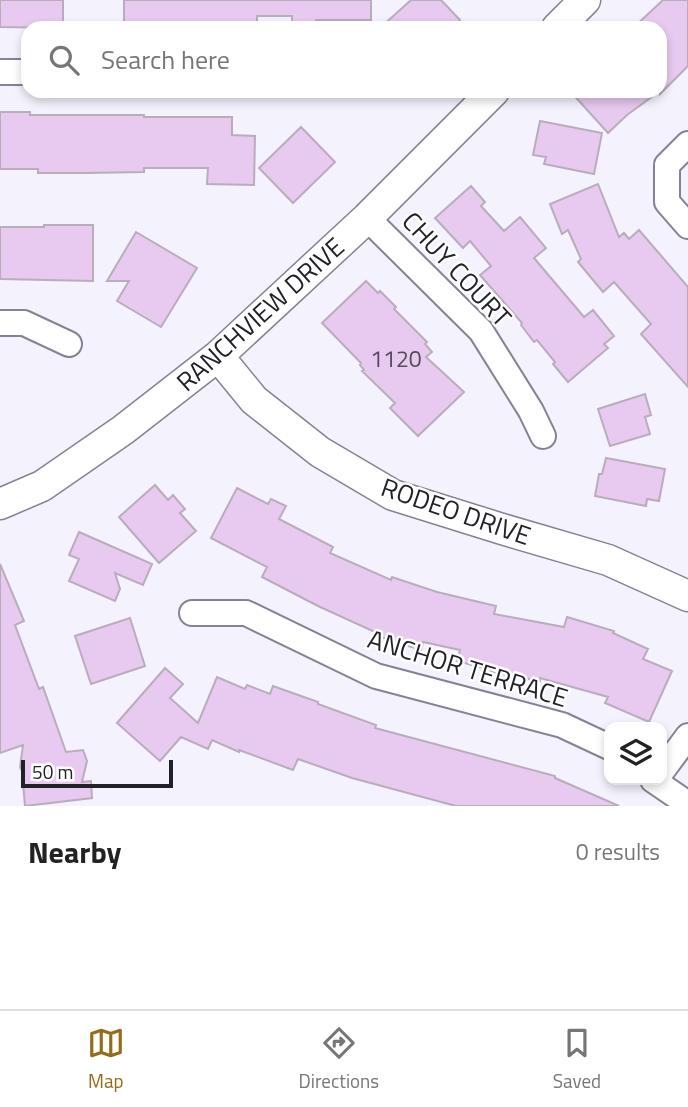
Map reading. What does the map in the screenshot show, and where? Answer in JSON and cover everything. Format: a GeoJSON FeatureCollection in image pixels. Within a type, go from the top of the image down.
{"type":"FeatureCollection","features":[{"type":"Feature","properties":{"kind":"street"},"geometry":{"type":"LineString","coordinates":[[564,21],[585,0]]}},
{"type":"Feature","properties":{"kind":"street"},"geometry":{"type":"LineString","coordinates":[[0,72],[21,72]]}},
{"type":"Feature","properties":{"kind":"street","name":"RANCHVIEW DRIVE"},"geometry":{"type":"LineString","coordinates":[[0,504],[42,486],[123,430],[218,356],[367,218],[487,98]]}},
{"type":"Feature","properties":{"kind":"street"},"geometry":{"type":"LineString","coordinates":[[688,144],[667,165],[667,202],[688,226]]}},
{"type":"Feature","properties":{"kind":"street","name":"CHUY COURT"},"geometry":{"type":"LineString","coordinates":[[367,218],[481,331],[531,411],[543,436]]}},
{"type":"Feature","properties":{"kind":"street"},"geometry":{"type":"LineString","coordinates":[[0,323],[24,323],[69,344]]}},
{"type":"Feature","properties":{"kind":"street","name":"RODEO DRIVE"},"geometry":{"type":"LineString","coordinates":[[218,356],[254,400],[320,452],[393,495],[608,560],[688,596]]}},
{"type":"Feature","properties":{"kind":"street","name":"ANCHOR TERRACE"},"geometry":{"type":"LineString","coordinates":[[192,613],[246,613],[376,676],[562,725],[604,745]]}},
{"type":"Feature","properties":{"kind":"street"},"geometry":{"type":"LineString","coordinates":[[667,764],[688,736]]}},
{"type":"Feature","properties":{"kind":"street"},"geometry":{"type":"LineString","coordinates":[[665,785],[688,804]]}},
{"type":"Feature","properties":{"kind":"building"},"geometry":{"type":"Polygon","coordinates":[[[0,0],[63,0],[63,21],[21,21],[21,27],[0,27],[0,0]]]}},
{"type":"Feature","properties":{"kind":"building"},"geometry":{"type":"Polygon","coordinates":[[[124,0],[371,0],[371,20],[292,21],[292,16],[257,16],[257,21],[124,21],[124,0]]]}},
{"type":"Feature","properties":{"kind":"building"},"geometry":{"type":"Polygon","coordinates":[[[411,0],[441,0],[460,20],[459,21],[388,21],[411,0]]]}},
{"type":"Feature","properties":{"kind":"building"},"geometry":{"type":"Polygon","coordinates":[[[663,0],[688,0],[688,66],[667,87],[667,21],[640,21],[663,0]]]}},
{"type":"Feature","properties":{"kind":"building"},"geometry":{"type":"Polygon","coordinates":[[[576,98],[650,98],[627,115],[608,133],[576,98]]]}},
{"type":"Feature","properties":{"kind":"building"},"geometry":{"type":"Polygon","coordinates":[[[0,112],[30,112],[30,115],[232,117],[232,135],[255,136],[254,185],[207,184],[208,168],[144,168],[144,172],[87,173],[38,173],[38,169],[0,169],[0,112]]]}},
{"type":"Feature","properties":{"kind":"building"},"geometry":{"type":"Polygon","coordinates":[[[540,121],[602,133],[594,174],[544,164],[546,157],[533,155],[540,121]]]}},
{"type":"Feature","properties":{"kind":"building"},"geometry":{"type":"Polygon","coordinates":[[[301,127],[335,162],[293,203],[259,168],[301,127]]]}},
{"type":"Feature","properties":{"kind":"building"},"geometry":{"type":"Polygon","coordinates":[[[598,184],[619,237],[624,233],[629,239],[639,230],[688,287],[688,387],[641,334],[651,324],[614,282],[603,292],[578,262],[581,259],[568,230],[562,234],[550,204],[598,184]]]}},
{"type":"Feature","properties":{"kind":"building"},"geometry":{"type":"Polygon","coordinates":[[[471,186],[485,202],[481,206],[504,231],[520,217],[546,248],[534,258],[584,317],[593,310],[614,336],[604,344],[608,348],[568,382],[537,340],[534,342],[522,323],[480,275],[491,266],[470,241],[463,248],[435,218],[471,186]]]}},
{"type":"Feature","properties":{"kind":"building"},"geometry":{"type":"Polygon","coordinates":[[[93,225],[93,281],[0,279],[0,227],[93,225]]]}},
{"type":"Feature","properties":{"kind":"building"},"geometry":{"type":"Polygon","coordinates":[[[136,232],[197,268],[161,327],[117,301],[129,281],[107,281],[136,232]]]}},
{"type":"Feature","properties":{"kind":"building"},"geometry":{"type":"Polygon","coordinates":[[[366,281],[396,307],[394,309],[427,342],[425,344],[432,352],[426,357],[464,392],[418,436],[390,408],[395,403],[362,371],[364,370],[361,363],[322,323],[366,281]]]}},
{"type":"Feature","properties":{"kind":"building"},"geometry":{"type":"Polygon","coordinates":[[[645,394],[651,415],[645,417],[650,434],[610,446],[598,409],[645,394]]]}},
{"type":"Feature","properties":{"kind":"building"},"geometry":{"type":"Polygon","coordinates":[[[606,458],[665,469],[659,501],[647,499],[646,506],[595,496],[599,474],[602,474],[606,458]]]}},
{"type":"Feature","properties":{"kind":"building"},"geometry":{"type":"Polygon","coordinates":[[[155,485],[168,500],[173,495],[185,509],[180,513],[196,531],[159,563],[119,517],[155,485]]]}},
{"type":"Feature","properties":{"kind":"building"},"geometry":{"type":"Polygon","coordinates":[[[237,488],[268,504],[271,499],[286,506],[279,519],[333,547],[330,553],[391,580],[392,577],[437,592],[496,606],[494,614],[564,627],[567,617],[614,631],[613,633],[648,649],[643,659],[672,671],[649,722],[605,703],[608,697],[540,678],[540,681],[491,672],[457,661],[460,650],[423,642],[421,650],[374,635],[375,632],[262,577],[267,567],[211,538],[237,488]]]}},
{"type":"Feature","properties":{"kind":"building"},"geometry":{"type":"Polygon","coordinates":[[[79,532],[152,564],[143,585],[115,573],[120,589],[115,601],[69,581],[79,559],[69,555],[79,532]]]}},
{"type":"Feature","properties":{"kind":"building"},"geometry":{"type":"Polygon","coordinates":[[[0,564],[24,621],[15,625],[39,689],[43,687],[66,752],[83,750],[87,761],[82,782],[91,781],[92,798],[25,806],[20,767],[23,745],[0,753],[0,564]]]}},
{"type":"Feature","properties":{"kind":"building"},"geometry":{"type":"Polygon","coordinates":[[[130,618],[145,666],[91,684],[75,636],[130,618]]]}},
{"type":"Feature","properties":{"kind":"building"},"geometry":{"type":"Polygon","coordinates":[[[165,668],[183,684],[170,698],[198,723],[217,677],[245,689],[247,685],[270,694],[273,686],[376,725],[375,728],[555,776],[619,806],[456,806],[352,778],[298,759],[293,770],[212,740],[208,749],[181,737],[160,761],[117,723],[165,668]]]}}]}
